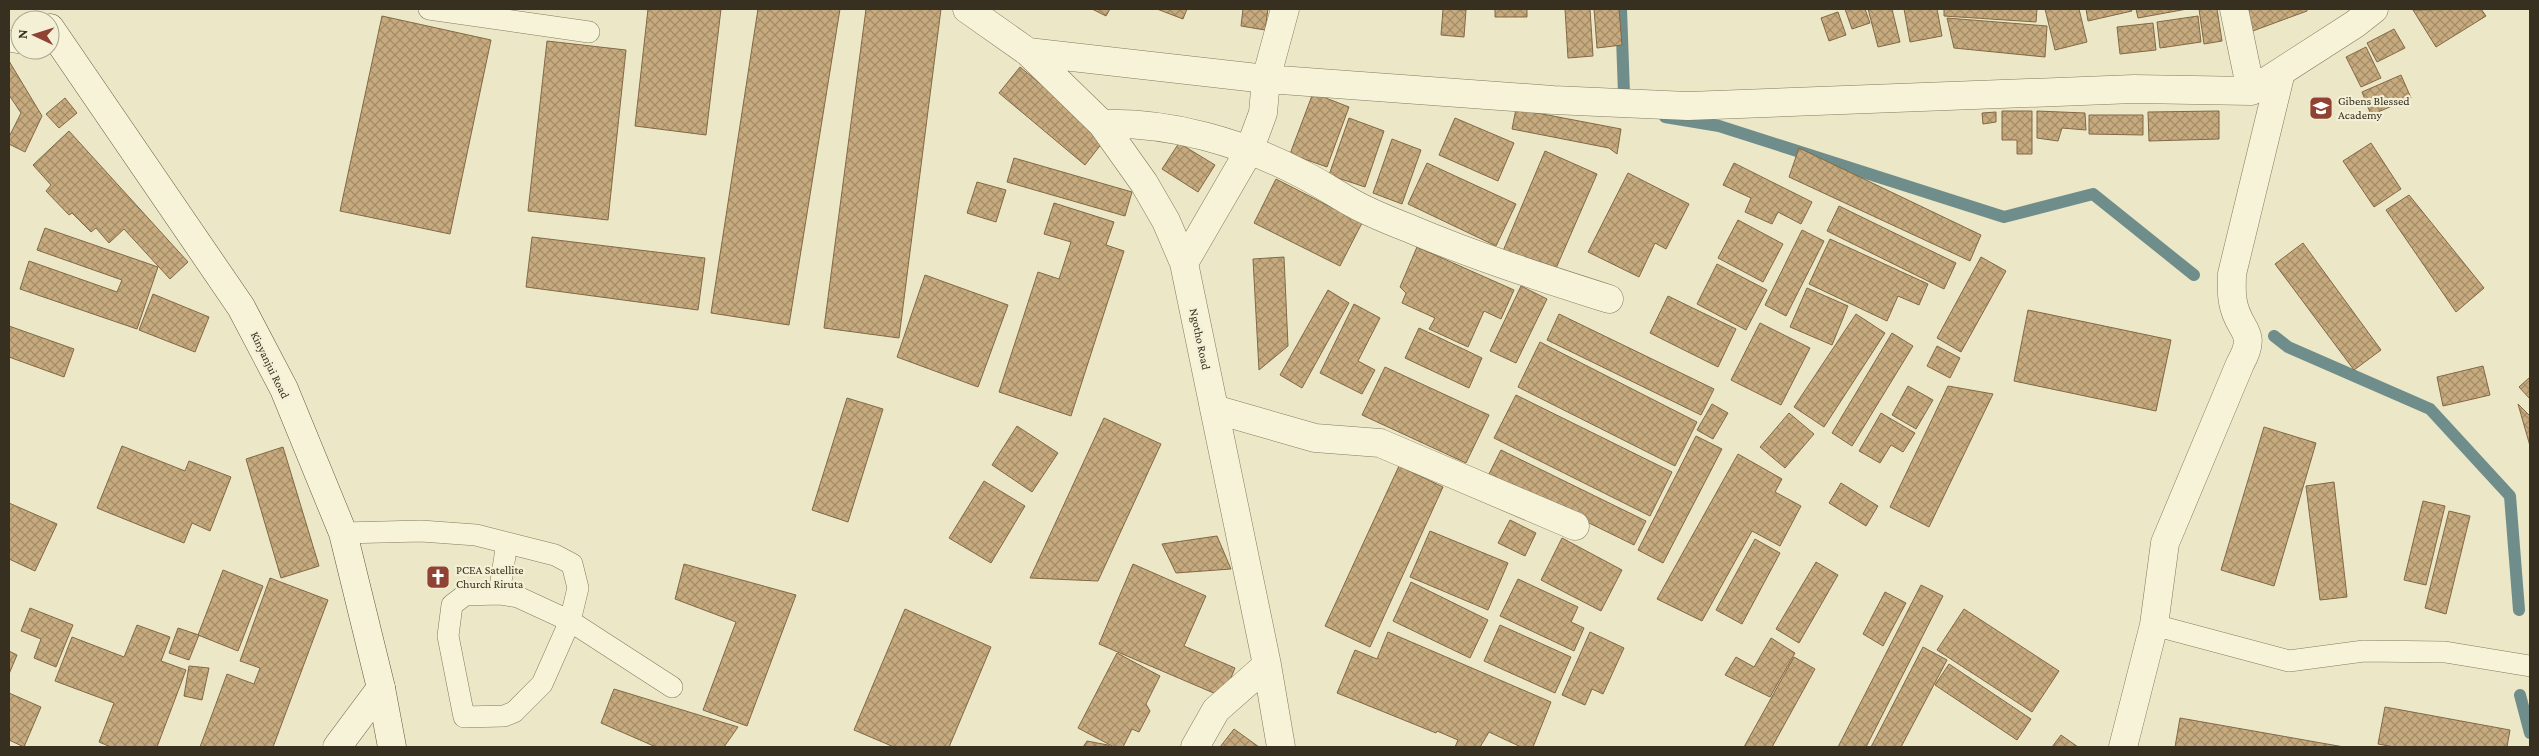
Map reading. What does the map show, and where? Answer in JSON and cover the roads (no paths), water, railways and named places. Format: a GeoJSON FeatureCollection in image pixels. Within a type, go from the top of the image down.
{"type":"FeatureCollection","features":[{"type":"Feature","properties":{"kind":"street","name":"Ngotho Road"},"geometry":{"type":"LineString","coordinates":[[970,9],[1028,52],[1102,124],[1144,183],[1166,221],[1184,263],[1281,747]]}},
{"type":"Feature","properties":{"kind":"street"},"geometry":{"type":"LineString","coordinates":[[1184,263],[1249,151],[1263,113],[1266,80],[1285,9]]}},
{"type":"Feature","properties":{"kind":"street"},"geometry":{"type":"LineString","coordinates":[[2234,9],[2251,91]]}},
{"type":"Feature","properties":{"kind":"street"},"geometry":{"type":"LineString","coordinates":[[1028,52],[1266,80],[1553,100],[1688,106],[2134,89],[2251,91],[2355,24],[2374,9]]}},
{"type":"Feature","properties":{"kind":"street","name":"Kinyanjui Road"},"geometry":{"type":"LineString","coordinates":[[60,53],[241,307],[284,388],[343,533],[381,688],[392,747]]}},
{"type":"Feature","properties":{"kind":"street"},"geometry":{"type":"LineString","coordinates":[[2123,747],[2154,625],[2165,543],[2248,349],[2248,338],[2233,303],[2232,274],[2281,72]]}},
{"type":"Feature","properties":{"kind":"street"},"geometry":{"type":"LineString","coordinates":[[1102,124],[1134,123],[1167,127],[1249,151],[1301,173],[1356,205],[1422,234],[1474,255],[1609,299]]}},
{"type":"Feature","properties":{"kind":"street"},"geometry":{"type":"LineString","coordinates":[[1214,409],[1316,438],[1380,443],[1575,526]]}},
{"type":"Feature","properties":{"kind":"street"},"geometry":{"type":"LineString","coordinates":[[1195,747],[1216,710],[1266,665]]}},
{"type":"Feature","properties":{"kind":"street"},"geometry":{"type":"LineString","coordinates":[[337,747],[381,688]]}},
{"type":"Feature","properties":{"kind":"lane"},"geometry":{"type":"LineString","coordinates":[[429,9],[589,32]]}},
{"type":"Feature","properties":{"kind":"lane"},"geometry":{"type":"LineString","coordinates":[[343,533],[421,531],[476,535],[555,555],[572,564],[578,588],[570,621],[542,684],[514,712],[504,716],[464,717],[448,636],[452,605],[465,595],[499,594],[518,597],[570,621],[672,688]]}},
{"type":"Feature","properties":{"kind":"lane"},"geometry":{"type":"LineString","coordinates":[[499,594],[507,543]]}},
{"type":"Feature","properties":{"kind":"lane"},"geometry":{"type":"LineString","coordinates":[[2154,625],[2289,661],[2364,651],[2445,652],[2530,666]]}},
{"type":"Feature","properties":{"kind":"waterway"},"geometry":{"type":"LineString","coordinates":[[1621,9],[1624,94]]}},
{"type":"Feature","properties":{"kind":"waterway"},"geometry":{"type":"LineString","coordinates":[[1665,117],[1719,126],[2004,217],[2093,194],[2194,275]]}},
{"type":"Feature","properties":{"kind":"waterway"},"geometry":{"type":"LineString","coordinates":[[2274,336],[2288,347],[2430,409],[2510,496],[2519,610]]}},
{"type":"Feature","properties":{"kind":"waterway"},"geometry":{"type":"LineString","coordinates":[[2520,695],[2530,733]]}},
{"type":"Feature","properties":{"kind":"place","name":"Gibens Blessed Academy"},"geometry":{"type":"Point","coordinates":[2321,108]}},
{"type":"Feature","properties":{"kind":"place","name":"PCEA Satellite Church Riruta"},"geometry":{"type":"Point","coordinates":[438,577]}}]}
